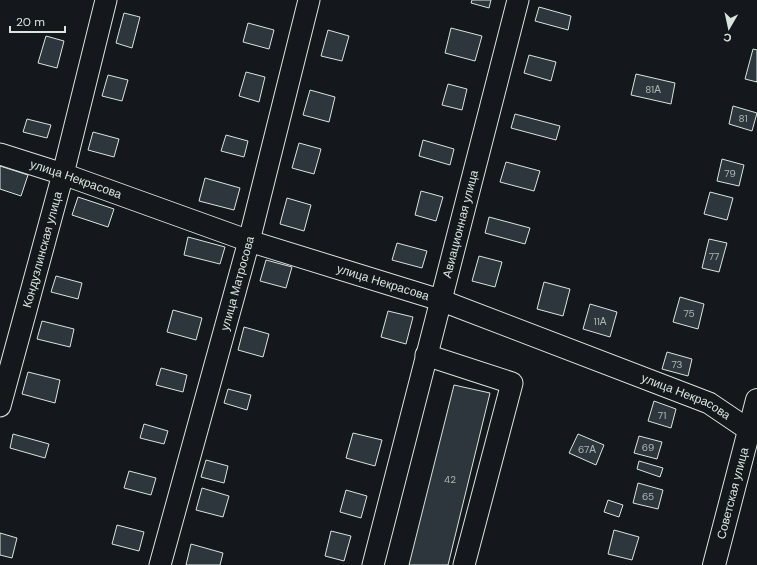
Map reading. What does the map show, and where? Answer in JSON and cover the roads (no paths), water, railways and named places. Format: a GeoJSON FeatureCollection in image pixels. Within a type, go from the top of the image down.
{"type":"FeatureCollection","features":[{"type":"Feature","properties":{"kind":"main road","name":"Советская улица"},"geometry":{"type":"LineString","coordinates":[[714,565],[753,431],[757,400]]}},
{"type":"Feature","properties":{"kind":"street","name":"Кондузлинская улица"},"geometry":{"type":"LineString","coordinates":[[0,406],[63,174],[106,0]]}},
{"type":"Feature","properties":{"kind":"street","name":"улица Матросова"},"geometry":{"type":"LineString","coordinates":[[160,565],[249,240],[309,0]]}},
{"type":"Feature","properties":{"kind":"street","name":"Авиационная улица"},"geometry":{"type":"LineString","coordinates":[[373,565],[518,0]]}},
{"type":"Feature","properties":{"kind":"street","name":"улица Некрасова"},"geometry":{"type":"LineString","coordinates":[[0,154],[63,174],[249,240],[440,300],[709,403],[753,431]]}},
{"type":"Feature","properties":{"kind":"street"},"geometry":{"type":"LineString","coordinates":[[426,355],[512,383],[464,565]]}}]}
